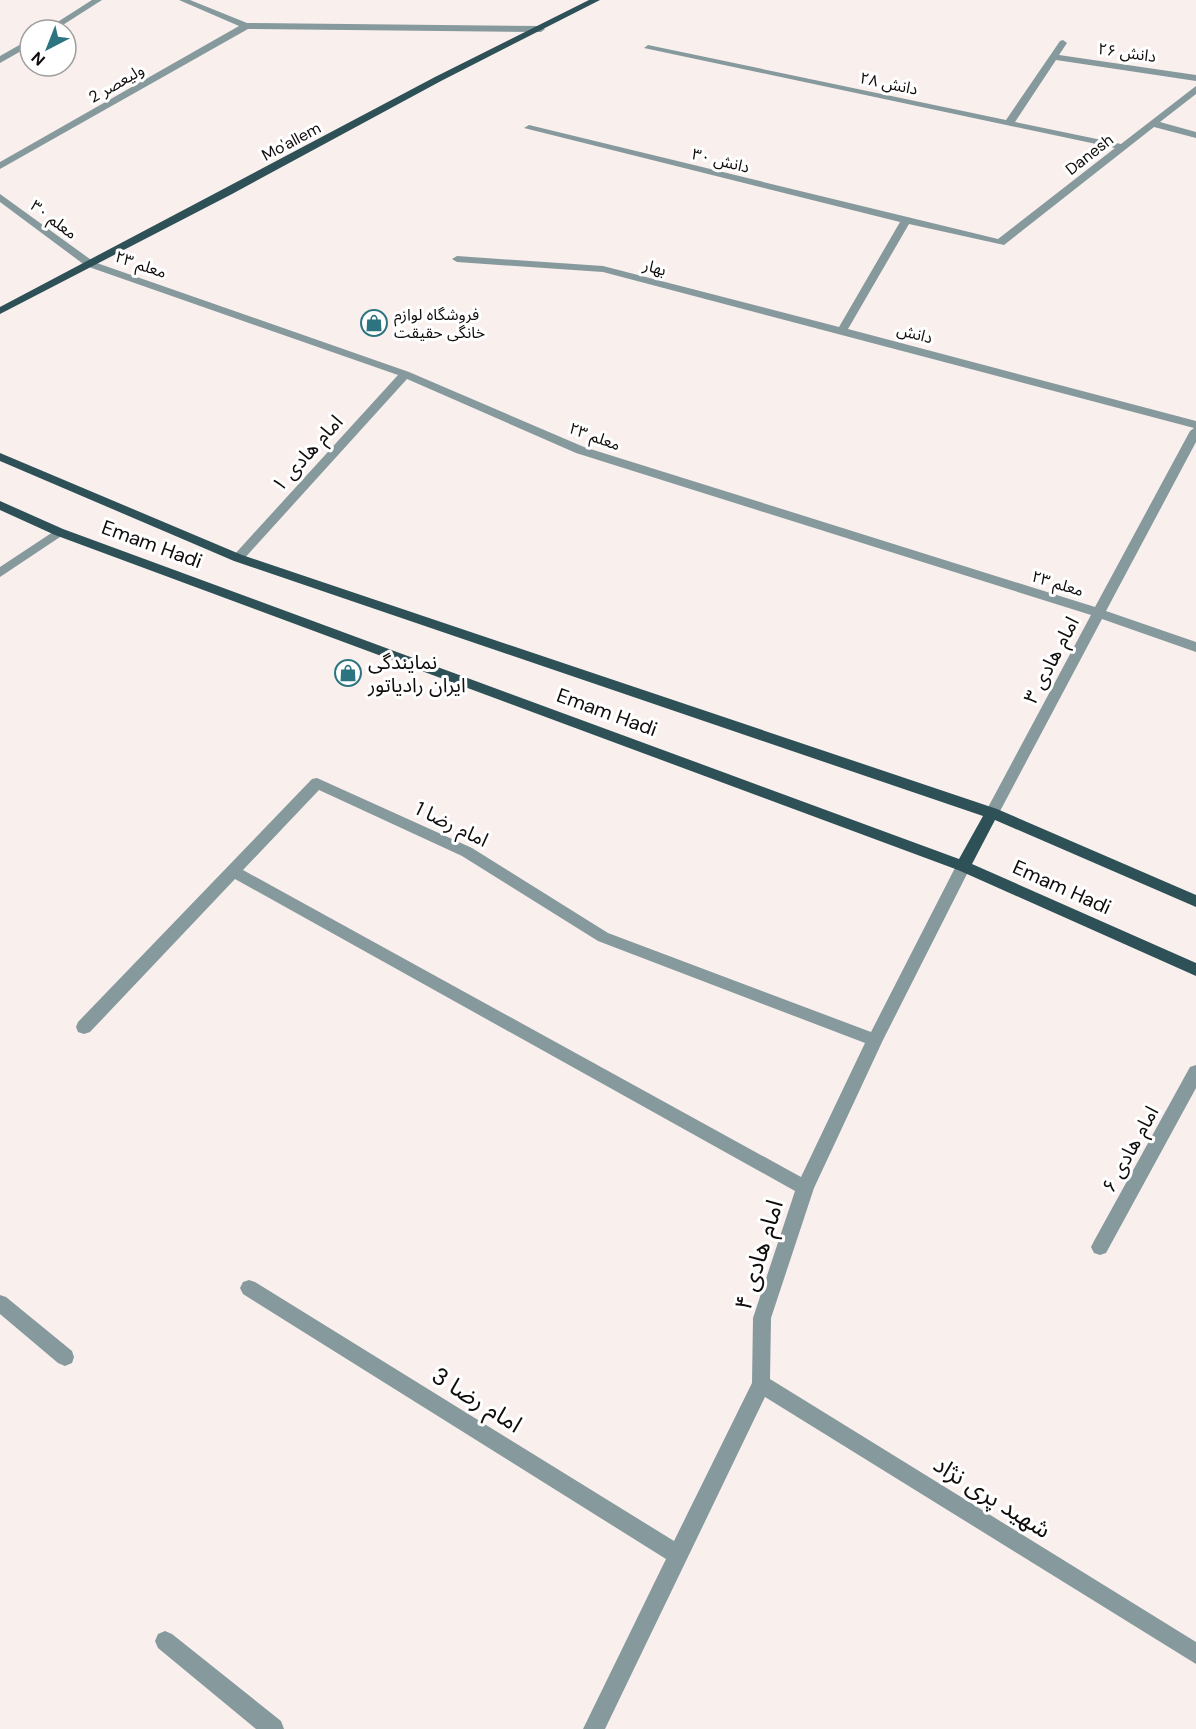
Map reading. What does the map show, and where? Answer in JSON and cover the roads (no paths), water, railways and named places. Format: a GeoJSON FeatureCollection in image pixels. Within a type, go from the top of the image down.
{"type":"FeatureCollection","features":[{"type":"Feature","properties":{"kind":"main road","name":"Mo'allem"},"geometry":{"type":"LineString","coordinates":[[0,311],[438,79],[596,0]]}},
{"type":"Feature","properties":{"kind":"main road","name":"Emam Hadi"},"geometry":{"type":"LineString","coordinates":[[0,458],[238,558],[992,813],[1196,901]]}},
{"type":"Feature","properties":{"kind":"main road","name":"Emam Hadi"},"geometry":{"type":"LineString","coordinates":[[0,505],[59,532],[963,866],[1196,970]]}},
{"type":"Feature","properties":{"kind":"main road"},"geometry":{"type":"LineString","coordinates":[[963,866],[992,813]]}},
{"type":"Feature","properties":{"kind":"street"},"geometry":{"type":"LineString","coordinates":[[70,18],[99,0]]}},
{"type":"Feature","properties":{"kind":"street"},"geometry":{"type":"LineString","coordinates":[[183,0],[246,26],[541,29]]}},
{"type":"Feature","properties":{"kind":"street","name":"ولیعصر 2"},"geometry":{"type":"LineString","coordinates":[[0,166],[246,26]]}},
{"type":"Feature","properties":{"kind":"street"},"geometry":{"type":"LineString","coordinates":[[1009,123],[1063,43]]}},
{"type":"Feature","properties":{"kind":"street","name":"دانش ۲۸"},"geometry":{"type":"LineString","coordinates":[[648,48],[1123,147]]}},
{"type":"Feature","properties":{"kind":"street"},"geometry":{"type":"LineString","coordinates":[[0,60],[18,49]]}},
{"type":"Feature","properties":{"kind":"street","name":"دانش ۲۶"},"geometry":{"type":"LineString","coordinates":[[1054,57],[1196,78]]}},
{"type":"Feature","properties":{"kind":"street","name":"Danesh"},"geometry":{"type":"LineString","coordinates":[[906,221],[1000,243],[1196,89]]}},
{"type":"Feature","properties":{"kind":"street"},"geometry":{"type":"LineString","coordinates":[[1152,123],[1196,135]]}},
{"type":"Feature","properties":{"kind":"street","name":"دانش ۳۰"},"geometry":{"type":"LineString","coordinates":[[529,128],[906,221]]}},
{"type":"Feature","properties":{"kind":"street","name":"معلم ۳۰"},"geometry":{"type":"LineString","coordinates":[[0,197],[90,264]]}},
{"type":"Feature","properties":{"kind":"street"},"geometry":{"type":"LineString","coordinates":[[842,331],[906,221]]}},
{"type":"Feature","properties":{"kind":"street","name":"بهار"},"geometry":{"type":"LineString","coordinates":[[457,259],[603,269],[842,331]]}},
{"type":"Feature","properties":{"kind":"street","name":"معلم ۲۳"},"geometry":{"type":"LineString","coordinates":[[90,264],[405,374],[580,450],[1099,613],[1196,647]]}},
{"type":"Feature","properties":{"kind":"street","name":"دانش"},"geometry":{"type":"LineString","coordinates":[[842,331],[1196,424]]}},
{"type":"Feature","properties":{"kind":"street","name":"امام هادی ١"},"geometry":{"type":"LineString","coordinates":[[238,558],[405,374]]}},
{"type":"Feature","properties":{"kind":"street","name":"امام هادی ٣"},"geometry":{"type":"LineString","coordinates":[[992,813],[1196,431]]}},
{"type":"Feature","properties":{"kind":"street"},"geometry":{"type":"LineString","coordinates":[[0,573],[59,532]]}},
{"type":"Feature","properties":{"kind":"street","name":"امام رضا 1"},"geometry":{"type":"LineString","coordinates":[[84,1026],[317,783],[467,852],[603,937],[875,1040]]}},
{"type":"Feature","properties":{"kind":"street","name":"امام هادی ۴"},"geometry":{"type":"LineString","coordinates":[[594,1729],[761,1384],[762,1318],[805,1188],[875,1040],[963,866]]}},
{"type":"Feature","properties":{"kind":"street"},"geometry":{"type":"LineString","coordinates":[[233,871],[805,1188]]}},
{"type":"Feature","properties":{"kind":"street","name":"امام هادی ۶"},"geometry":{"type":"LineString","coordinates":[[1100,1247],[1196,1072]]}},
{"type":"Feature","properties":{"kind":"street","name":"امام رضا 3"},"geometry":{"type":"LineString","coordinates":[[249,1288],[678,1555]]}},
{"type":"Feature","properties":{"kind":"street"},"geometry":{"type":"LineString","coordinates":[[0,1303],[65,1357]]}},
{"type":"Feature","properties":{"kind":"street","name":"شهید پری نژاد"},"geometry":{"type":"LineString","coordinates":[[761,1384],[1196,1654]]}},
{"type":"Feature","properties":{"kind":"street"},"geometry":{"type":"LineString","coordinates":[[165,1641],[273,1729]]}},
{"type":"Feature","properties":{"kind":"place","name":"فروشگاه لوازم خانگی حقیقت"},"geometry":{"type":"Point","coordinates":[374,323]}},
{"type":"Feature","properties":{"kind":"place","name":"نمایندگی ایران رادیاتور"},"geometry":{"type":"Point","coordinates":[348,673]}}]}
